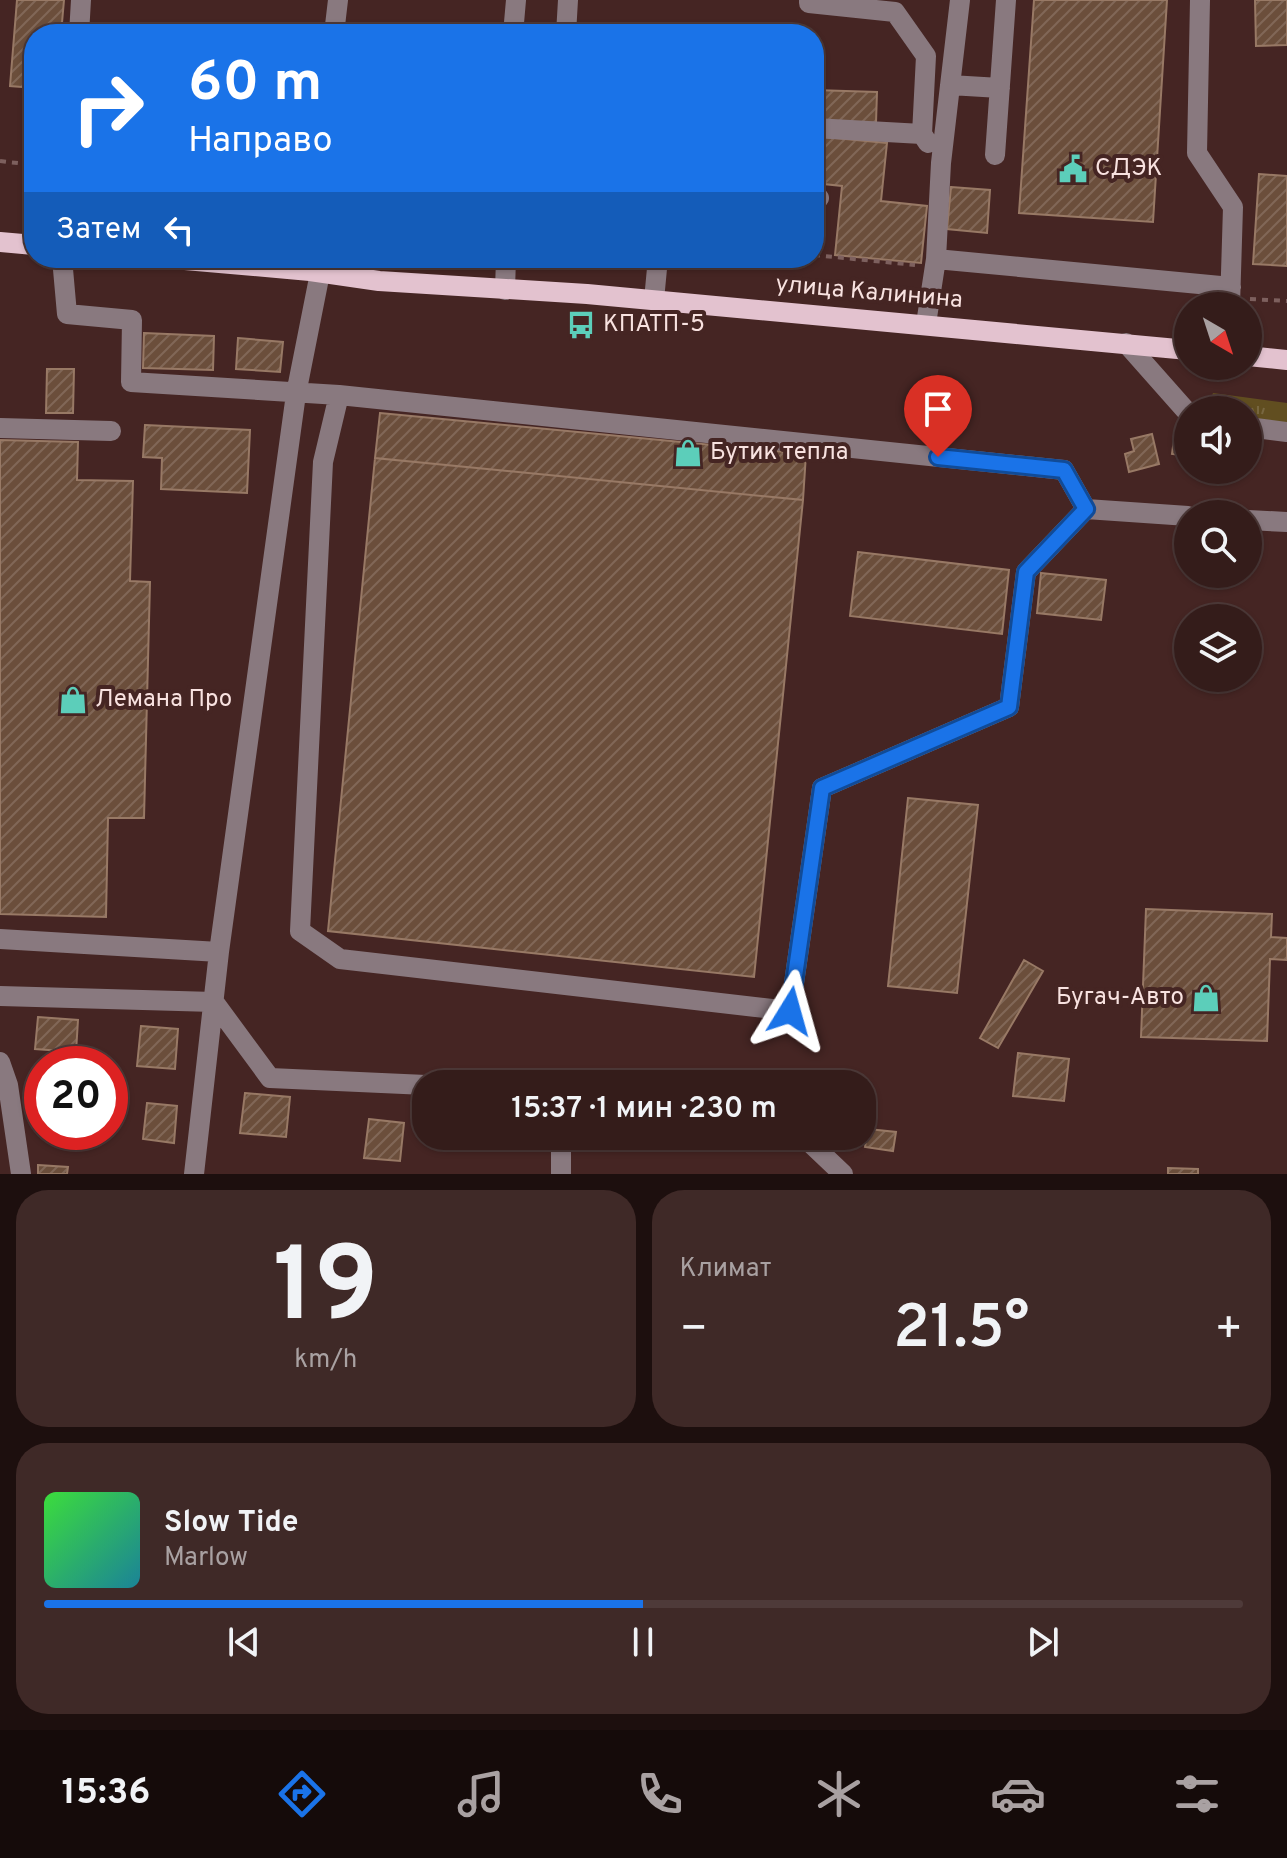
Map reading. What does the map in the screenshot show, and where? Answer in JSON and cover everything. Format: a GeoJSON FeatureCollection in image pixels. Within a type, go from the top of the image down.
{"type":"FeatureCollection","features":[{"type":"Feature","properties":{"kind":"main road"},"geometry":{"type":"LineString","coordinates":[[0,242],[24,244]]}},
{"type":"Feature","properties":{"kind":"main road","name":"улица Калинина"},"geometry":{"type":"LineString","coordinates":[[318,268],[379,281],[654,300],[1174,348]]}},
{"type":"Feature","properties":{"kind":"main road"},"geometry":{"type":"LineString","coordinates":[[1262,357],[1287,360]]}},
{"type":"Feature","properties":{"kind":"street"},"geometry":{"type":"LineString","coordinates":[[80,24],[81,0]]}},
{"type":"Feature","properties":{"kind":"street"},"geometry":{"type":"LineString","coordinates":[[335,24],[338,0]]}},
{"type":"Feature","properties":{"kind":"street"},"geometry":{"type":"LineString","coordinates":[[514,24],[516,0]]}},
{"type":"Feature","properties":{"kind":"street"},"geometry":{"type":"LineString","coordinates":[[567,24],[568,0]]}},
{"type":"Feature","properties":{"kind":"street"},"geometry":{"type":"LineString","coordinates":[[809,0],[809,3],[895,12],[926,56],[922,134],[941,163]]}},
{"type":"Feature","properties":{"kind":"street"},"geometry":{"type":"LineString","coordinates":[[926,324],[936,259],[941,163],[960,0]]}},
{"type":"Feature","properties":{"kind":"street"},"geometry":{"type":"LineString","coordinates":[[995,155],[1006,0]]}},
{"type":"Feature","properties":{"kind":"street"},"geometry":{"type":"LineString","coordinates":[[1200,0],[1197,153],[1233,207],[1230,292]]}},
{"type":"Feature","properties":{"kind":"street"},"geometry":{"type":"LineString","coordinates":[[950,85],[1000,88]]}},
{"type":"Feature","properties":{"kind":"street"},"geometry":{"type":"LineString","coordinates":[[824,129],[922,134]]}},
{"type":"Feature","properties":{"kind":"street"},"geometry":{"type":"LineString","coordinates":[[936,259],[1198,292]]}},
{"type":"Feature","properties":{"kind":"street"},"geometry":{"type":"LineString","coordinates":[[63,268],[67,314],[132,320],[131,382],[339,395],[1064,470],[1086,509]]}},
{"type":"Feature","properties":{"kind":"street"},"geometry":{"type":"LineString","coordinates":[[194,1174],[219,952],[313,268]]}},
{"type":"Feature","properties":{"kind":"street"},"geometry":{"type":"LineString","coordinates":[[505,290],[506,268]]}},
{"type":"Feature","properties":{"kind":"street"},"geometry":{"type":"LineString","coordinates":[[654,300],[657,268]]}},
{"type":"Feature","properties":{"kind":"street"},"geometry":{"type":"LineString","coordinates":[[1126,343],[1174,397]]}},
{"type":"Feature","properties":{"kind":"street"},"geometry":{"type":"LineString","coordinates":[[339,395],[323,462],[300,931],[340,959],[790,1011],[822,788],[1009,707],[1026,572],[1086,509]]}},
{"type":"Feature","properties":{"kind":"street"},"geometry":{"type":"LineString","coordinates":[[0,428],[111,431]]}},
{"type":"Feature","properties":{"kind":"street"},"geometry":{"type":"LineString","coordinates":[[1262,429],[1287,432]]}},
{"type":"Feature","properties":{"kind":"street"},"geometry":{"type":"LineString","coordinates":[[1086,509],[1174,515]]}},
{"type":"Feature","properties":{"kind":"street"},"geometry":{"type":"LineString","coordinates":[[1262,521],[1287,522]]}},
{"type":"Feature","properties":{"kind":"street"},"geometry":{"type":"LineString","coordinates":[[0,939],[219,952]]}},
{"type":"Feature","properties":{"kind":"street"},"geometry":{"type":"LineString","coordinates":[[0,996],[214,1002]]}},
{"type":"Feature","properties":{"kind":"street"},"geometry":{"type":"LineString","coordinates":[[214,1002],[270,1078],[412,1084]]}},
{"type":"Feature","properties":{"kind":"street"},"geometry":{"type":"LineString","coordinates":[[0,1062],[8,1085],[21,1174]]}},
{"type":"Feature","properties":{"kind":"street"},"geometry":{"type":"LineString","coordinates":[[561,1150],[561,1174]]}},
{"type":"Feature","properties":{"kind":"street"},"geometry":{"type":"LineString","coordinates":[[818,1150],[843,1174]]}},
{"type":"Feature","properties":{"kind":"path"},"geometry":{"type":"LineString","coordinates":[[0,161],[24,164]]}},
{"type":"Feature","properties":{"kind":"green space"},"geometry":{"type":"Polygon","coordinates":[[[1262,400],[1287,403],[1287,423],[1262,419],[1262,400]]]}},
{"type":"Feature","properties":{"kind":"building"},"geometry":{"type":"Polygon","coordinates":[[[17,0],[64,0],[62,24],[24,24],[24,87],[10,86],[17,0]]]}},
{"type":"Feature","properties":{"kind":"building"},"geometry":{"type":"Polygon","coordinates":[[[1034,0],[1167,0],[1153,222],[1019,213],[1034,0]]]}},
{"type":"Feature","properties":{"kind":"building"},"geometry":{"type":"Polygon","coordinates":[[[1255,0],[1287,0],[1287,45],[1256,46],[1255,0]]]}},
{"type":"Feature","properties":{"kind":"building"},"geometry":{"type":"Polygon","coordinates":[[[824,90],[877,92],[876,123],[824,122],[824,90]]]}},
{"type":"Feature","properties":{"kind":"building"},"geometry":{"type":"Polygon","coordinates":[[[824,137],[887,143],[881,201],[927,206],[921,263],[835,255],[842,186],[824,184],[824,137]]]}},
{"type":"Feature","properties":{"kind":"building"},"geometry":{"type":"Polygon","coordinates":[[[1259,174],[1287,176],[1287,266],[1253,264],[1259,174]]]}},
{"type":"Feature","properties":{"kind":"building"},"geometry":{"type":"Polygon","coordinates":[[[951,187],[990,190],[987,233],[947,229],[951,187]]]}},
{"type":"Feature","properties":{"kind":"building"},"geometry":{"type":"Polygon","coordinates":[[[144,333],[214,336],[213,370],[143,368],[144,333]]]}},
{"type":"Feature","properties":{"kind":"building"},"geometry":{"type":"Polygon","coordinates":[[[238,338],[283,342],[280,372],[236,369],[238,338]]]}},
{"type":"Feature","properties":{"kind":"building"},"geometry":{"type":"Polygon","coordinates":[[[47,369],[74,369],[73,413],[46,413],[47,369]]]}},
{"type":"Feature","properties":{"kind":"building"},"geometry":{"type":"Polygon","coordinates":[[[380,413],[806,454],[803,500],[375,458],[380,413]]]}},
{"type":"Feature","properties":{"kind":"building"},"geometry":{"type":"Polygon","coordinates":[[[145,425],[250,430],[247,493],[161,489],[162,458],[143,457],[145,425]]]}},
{"type":"Feature","properties":{"kind":"building"},"geometry":{"type":"Polygon","coordinates":[[[1152,434],[1159,464],[1129,472],[1125,454],[1134,451],[1131,439],[1152,434]]]}},
{"type":"Feature","properties":{"kind":"building","name":"Лемана Про"},"geometry":{"type":"Polygon","coordinates":[[[0,440],[78,442],[77,480],[133,481],[130,581],[150,582],[144,818],[108,818],[106,917],[0,914],[0,440]]]}},
{"type":"Feature","properties":{"kind":"building"},"geometry":{"type":"Polygon","coordinates":[[[375,458],[803,500],[754,977],[328,931],[375,458]]]}},
{"type":"Feature","properties":{"kind":"building"},"geometry":{"type":"Polygon","coordinates":[[[858,552],[1009,570],[1002,634],[850,616],[858,552]]]}},
{"type":"Feature","properties":{"kind":"building"},"geometry":{"type":"Polygon","coordinates":[[[1041,573],[1106,580],[1101,620],[1037,613],[1041,573]]]}},
{"type":"Feature","properties":{"kind":"building"},"geometry":{"type":"Polygon","coordinates":[[[908,798],[978,805],[957,993],[888,986],[908,798]]]}},
{"type":"Feature","properties":{"kind":"building","name":"Бугач-Авто"},"geometry":{"type":"Polygon","coordinates":[[[1146,909],[1272,914],[1271,937],[1287,938],[1287,960],[1270,959],[1267,1041],[1141,1037],[1146,909]]]}},
{"type":"Feature","properties":{"kind":"building"},"geometry":{"type":"Polygon","coordinates":[[[1024,960],[1043,971],[998,1048],[980,1038],[1024,960]]]}},
{"type":"Feature","properties":{"kind":"building"},"geometry":{"type":"Polygon","coordinates":[[[38,1017],[78,1020],[76,1046],[35,1046],[38,1017]]]}},
{"type":"Feature","properties":{"kind":"building"},"geometry":{"type":"Polygon","coordinates":[[[141,1026],[178,1029],[175,1069],[137,1066],[141,1026]]]}},
{"type":"Feature","properties":{"kind":"building"},"geometry":{"type":"Polygon","coordinates":[[[1018,1053],[1069,1059],[1064,1101],[1013,1096],[1018,1053]]]}},
{"type":"Feature","properties":{"kind":"building"},"geometry":{"type":"Polygon","coordinates":[[[245,1093],[290,1097],[286,1137],[240,1133],[245,1093]]]}},
{"type":"Feature","properties":{"kind":"building"},"geometry":{"type":"Polygon","coordinates":[[[147,1103],[177,1106],[174,1143],[143,1139],[147,1103]]]}},
{"type":"Feature","properties":{"kind":"building"},"geometry":{"type":"Polygon","coordinates":[[[369,1119],[404,1123],[400,1161],[364,1158],[369,1119]]]}},
{"type":"Feature","properties":{"kind":"building"},"geometry":{"type":"Polygon","coordinates":[[[876,1130],[896,1132],[893,1151],[876,1149],[876,1130]]]}},
{"type":"Feature","properties":{"kind":"building"},"geometry":{"type":"Polygon","coordinates":[[[38,1165],[68,1167],[67,1174],[38,1174],[38,1165]]]}},
{"type":"Feature","properties":{"kind":"building"},"geometry":{"type":"Polygon","coordinates":[[[1168,1168],[1198,1169],[1198,1174],[1168,1174],[1168,1168]]]}},
{"type":"Feature","properties":{"kind":"place","name":"СДЭК"},"geometry":{"type":"Point","coordinates":[1073,169]}},
{"type":"Feature","properties":{"kind":"place","name":"КПАТП-5"},"geometry":{"type":"Point","coordinates":[581,325]}},
{"type":"Feature","properties":{"kind":"place","name":"Бутик тепла"},"geometry":{"type":"Point","coordinates":[688,453]}},
{"type":"Feature","properties":{"kind":"place","name":"Лемана Про"},"geometry":{"type":"Point","coordinates":[73,700]}},
{"type":"Feature","properties":{"kind":"place","name":"Бугач-Авто"},"geometry":{"type":"Point","coordinates":[1206,998]}},
{"type":"Feature","properties":{"kind":"route"},"geometry":{"type":"LineString","coordinates":[[790,1011],[822,788],[1009,707],[1026,572],[1086,509],[1064,470],[938,457]]}}]}
